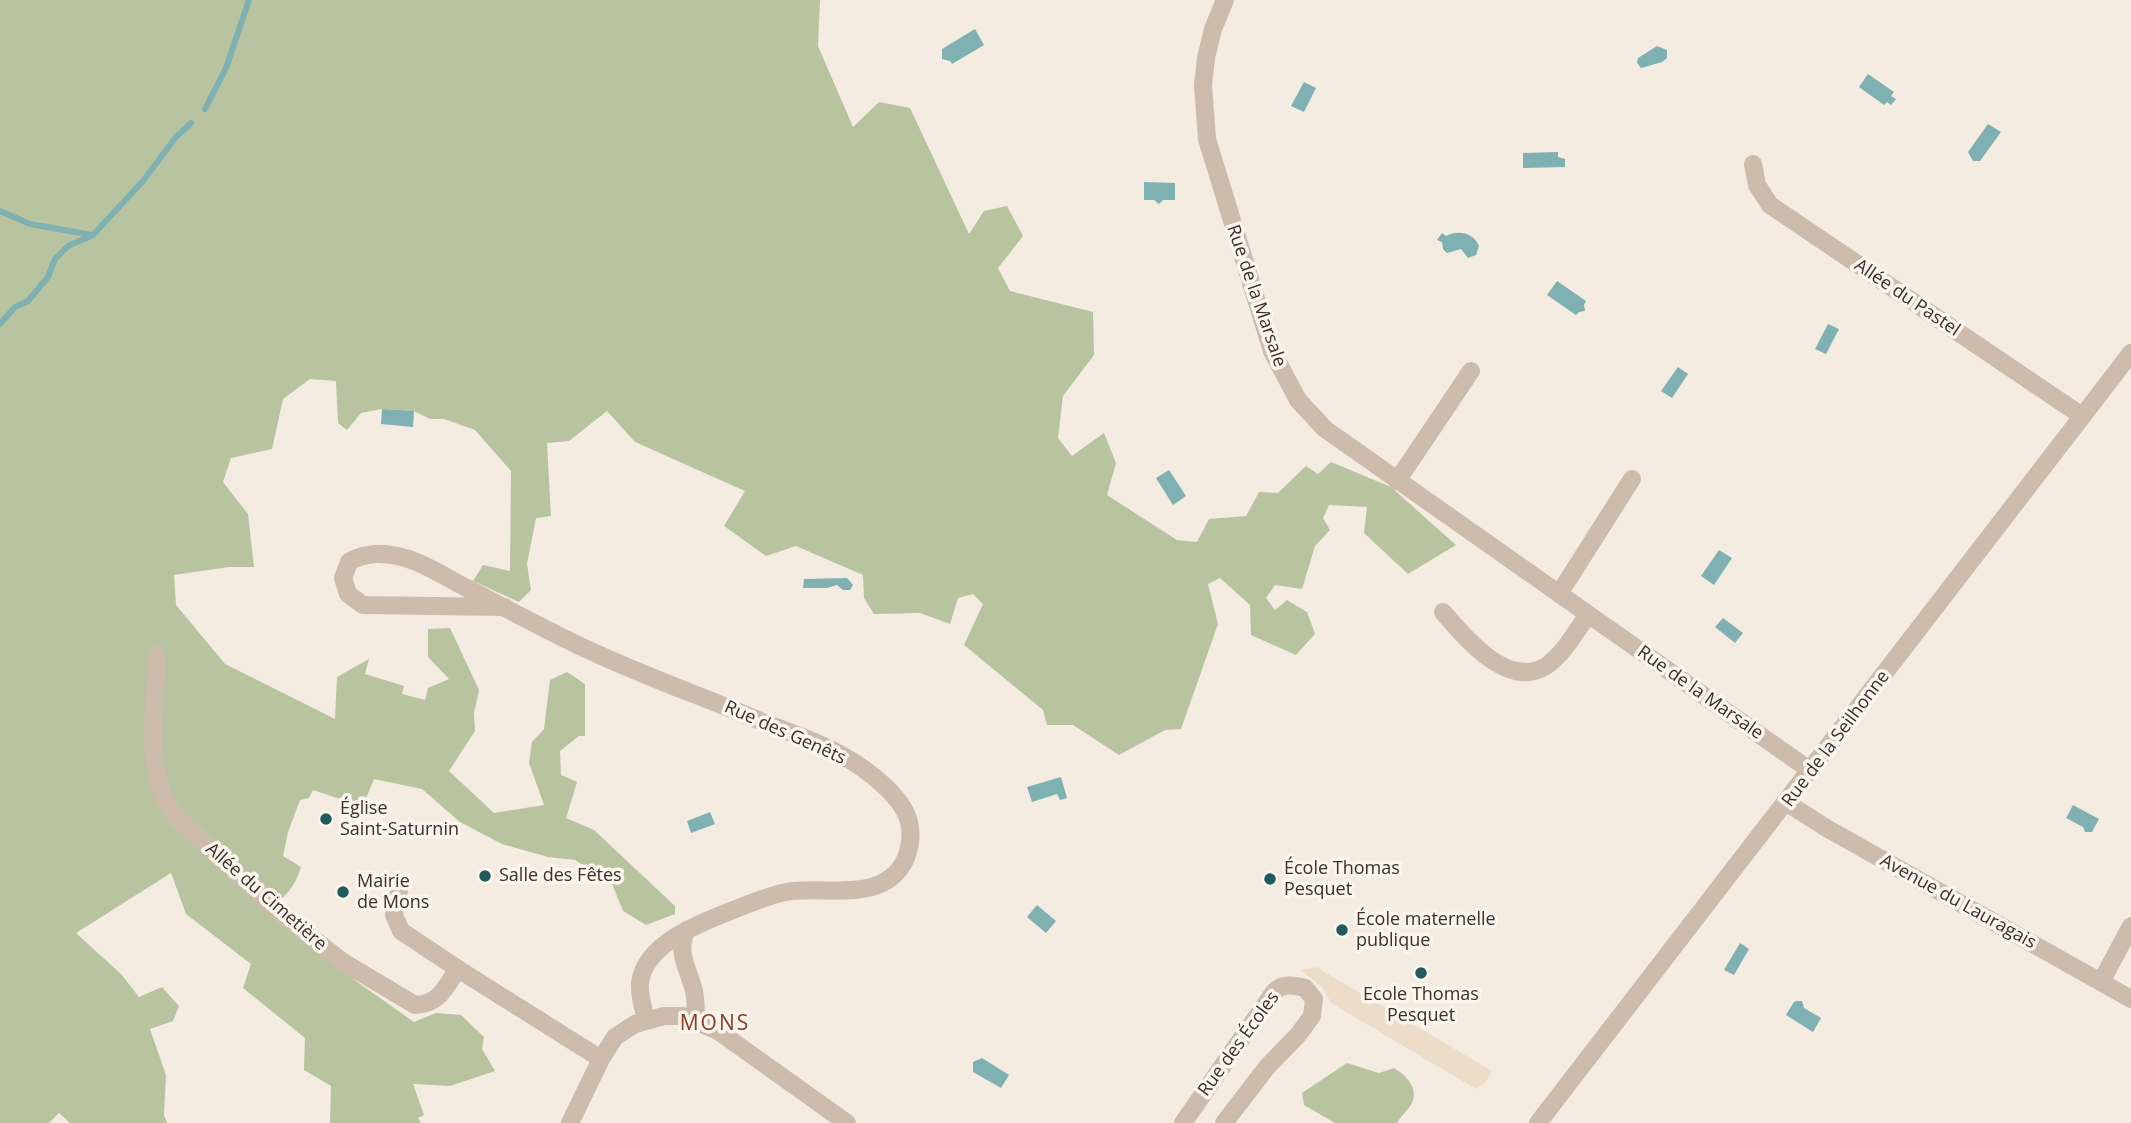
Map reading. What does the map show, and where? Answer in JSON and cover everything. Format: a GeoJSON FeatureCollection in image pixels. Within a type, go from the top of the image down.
{"type":"FeatureCollection","features":[{"type":"Feature","properties":{"kind":"street","name":"Rue de la Marsale"},"geometry":{"type":"LineString","coordinates":[[1225,0],[1213,29],[1206,58],[1203,85],[1207,139],[1272,351],[1298,400],[1325,429],[1811,771]]}},
{"type":"Feature","properties":{"kind":"street","name":"Allée du Pastel"},"geometry":{"type":"LineString","coordinates":[[1753,163],[1757,186],[1770,205],[2082,416]]}},
{"type":"Feature","properties":{"kind":"street","name":"Rue de la Seilhonne"},"geometry":{"type":"LineString","coordinates":[[1538,1123],[2131,353]]}},
{"type":"Feature","properties":{"kind":"street"},"geometry":{"type":"LineString","coordinates":[[1397,481],[1471,371]]}},
{"type":"Feature","properties":{"kind":"street"},"geometry":{"type":"LineString","coordinates":[[1559,594],[1632,480]]}},
{"type":"Feature","properties":{"kind":"street","name":"Rue des Genêts"},"geometry":{"type":"LineString","coordinates":[[505,607],[363,604],[348,594],[342,578],[349,562],[356,557],[367,554],[401,556],[505,607],[581,646],[843,755],[877,780],[906,813],[911,833],[907,854],[896,873],[878,886],[856,890],[806,890],[773,895],[687,930],[662,947],[644,970],[640,982],[640,997],[646,1019]]}},
{"type":"Feature","properties":{"kind":"street"},"geometry":{"type":"LineString","coordinates":[[1443,612],[1479,651],[1512,670],[1529,671],[1545,667],[1561,651],[1588,615]]}},
{"type":"Feature","properties":{"kind":"street","name":"Allée du Cimetière"},"geometry":{"type":"LineString","coordinates":[[157,655],[154,751],[156,777],[164,801],[175,816],[279,912],[343,962],[415,1005],[428,1004],[438,997],[458,969]]}},
{"type":"Feature","properties":{"kind":"street","name":"Avenue du Lauragais"},"geometry":{"type":"LineString","coordinates":[[1787,803],[1828,830],[2131,999]]}},
{"type":"Feature","properties":{"kind":"street"},"geometry":{"type":"LineString","coordinates":[[399,890],[394,915],[401,932],[601,1059]]}},
{"type":"Feature","properties":{"kind":"street"},"geometry":{"type":"LineString","coordinates":[[2101,982],[2131,926]]}},
{"type":"Feature","properties":{"kind":"street"},"geometry":{"type":"LineString","coordinates":[[687,930],[683,937],[682,954],[696,1002],[696,1020]]}},
{"type":"Feature","properties":{"kind":"street","name":"Rue des Écoles"},"geometry":{"type":"LineString","coordinates":[[1182,1123],[1274,992],[1287,986],[1305,988],[1314,999],[1312,1016],[1224,1123]]}},
{"type":"Feature","properties":{"kind":"street"},"geometry":{"type":"LineString","coordinates":[[570,1123],[601,1059],[615,1037],[646,1019],[683,1016],[718,1031],[847,1123]]}},
{"type":"Feature","properties":{"kind":"green space"},"geometry":{"type":"Polygon","coordinates":[[[0,0],[820,0],[818,46],[853,127],[879,102],[910,108],[969,234],[984,211],[1007,206],[1023,236],[998,268],[1010,291],[1093,312],[1094,355],[1063,396],[1058,438],[1072,456],[1104,433],[1116,463],[1107,495],[1177,540],[1197,542],[1209,519],[1246,516],[1259,492],[1278,493],[1306,466],[1318,474],[1331,462],[1391,487],[1456,545],[1408,574],[1364,533],[1367,507],[1329,505],[1323,518],[1330,530],[1315,546],[1302,589],[1275,585],[1266,598],[1275,610],[1287,600],[1307,612],[1315,634],[1296,655],[1251,635],[1250,605],[1220,578],[1208,584],[1218,624],[1181,729],[1165,730],[1119,755],[1073,725],[1047,725],[1043,710],[964,645],[983,604],[973,594],[958,598],[950,624],[920,613],[874,614],[864,598],[863,575],[796,546],[766,556],[724,526],[745,491],[635,442],[607,411],[569,441],[547,443],[551,516],[536,518],[527,564],[531,590],[519,602],[473,581],[483,565],[510,571],[511,471],[475,430],[444,419],[430,419],[414,411],[382,409],[361,413],[347,430],[338,423],[336,381],[310,379],[283,399],[272,449],[231,458],[223,482],[248,514],[254,567],[229,567],[174,575],[176,605],[225,664],[335,719],[337,677],[369,659],[365,674],[404,686],[402,694],[425,700],[428,688],[449,679],[428,657],[428,629],[450,628],[479,690],[474,713],[475,731],[449,771],[494,813],[544,805],[529,763],[532,742],[544,729],[550,680],[567,672],[585,684],[585,736],[579,736],[560,751],[561,775],[577,782],[566,818],[594,830],[675,906],[675,914],[646,925],[623,911],[612,884],[575,860],[548,857],[502,844],[460,822],[422,789],[374,779],[359,815],[355,814],[358,805],[313,790],[309,798],[300,800],[288,832],[283,856],[301,867],[299,874],[289,891],[268,909],[356,981],[414,1022],[436,1013],[461,1015],[484,1037],[482,1049],[495,1071],[450,1086],[413,1084],[424,1115],[418,1118],[421,1123],[330,1123],[331,1086],[304,1070],[305,1038],[243,988],[251,964],[186,914],[171,873],[76,933],[121,974],[139,997],[162,987],[179,1006],[173,1021],[150,1029],[166,1075],[164,1115],[167,1123],[70,1123],[59,1113],[49,1123],[0,1123],[0,0]]]}},
{"type":"Feature","properties":{"kind":"green space"},"geometry":{"type":"Polygon","coordinates":[[[1347,1063],[1379,1073],[1394,1068],[1403,1074],[1414,1093],[1411,1105],[1397,1123],[1335,1123],[1304,1105],[1302,1093],[1347,1063]]]}},
{"type":"Feature","properties":{"kind":"shaded area"},"geometry":{"type":"Polygon","coordinates":[[[1316,967],[1492,1071],[1485,1083],[1476,1089],[1331,1003],[1323,988],[1302,970],[1316,967]]]}},
{"type":"Feature","properties":{"kind":"water"},"geometry":{"type":"Polygon","coordinates":[[[975,29],[984,45],[952,64],[942,59],[942,49],[975,29]]]}},
{"type":"Feature","properties":{"kind":"water"},"geometry":{"type":"Polygon","coordinates":[[[1657,46],[1667,50],[1667,58],[1641,68],[1637,63],[1638,58],[1657,46]]]}},
{"type":"Feature","properties":{"kind":"water"},"geometry":{"type":"Polygon","coordinates":[[[1868,74],[1894,92],[1891,96],[1896,99],[1891,105],[1887,102],[1884,105],[1859,87],[1868,74]]]}},
{"type":"Feature","properties":{"kind":"water"},"geometry":{"type":"Polygon","coordinates":[[[1304,82],[1316,88],[1304,112],[1291,106],[1304,82]]]}},
{"type":"Feature","properties":{"kind":"water"},"geometry":{"type":"Polygon","coordinates":[[[1988,124],[2001,132],[1980,161],[1973,161],[1968,152],[1988,124]]]}},
{"type":"Feature","properties":{"kind":"water"},"geometry":{"type":"Polygon","coordinates":[[[1558,152],[1558,157],[1565,159],[1565,167],[1523,168],[1523,153],[1558,152]]]}},
{"type":"Feature","properties":{"kind":"water"},"geometry":{"type":"Polygon","coordinates":[[[1144,182],[1175,183],[1175,200],[1163,200],[1159,204],[1154,200],[1144,200],[1144,182]]]}},
{"type":"Feature","properties":{"kind":"water"},"geometry":{"type":"Polygon","coordinates":[[[1442,233],[1446,236],[1455,233],[1469,235],[1479,246],[1476,255],[1468,258],[1461,249],[1447,253],[1442,242],[1437,240],[1442,233]]]}},
{"type":"Feature","properties":{"kind":"water"},"geometry":{"type":"Polygon","coordinates":[[[1557,281],[1586,301],[1585,311],[1576,315],[1547,295],[1557,281]]]}},
{"type":"Feature","properties":{"kind":"water"},"geometry":{"type":"Polygon","coordinates":[[[1828,324],[1839,329],[1826,354],[1815,349],[1828,324]]]}},
{"type":"Feature","properties":{"kind":"water"},"geometry":{"type":"Polygon","coordinates":[[[1678,367],[1688,374],[1672,398],[1661,391],[1678,367]]]}},
{"type":"Feature","properties":{"kind":"water"},"geometry":{"type":"Polygon","coordinates":[[[382,409],[414,411],[413,427],[381,424],[382,409]]]}},
{"type":"Feature","properties":{"kind":"water"},"geometry":{"type":"Polygon","coordinates":[[[1169,470],[1186,496],[1173,505],[1156,478],[1169,470]]]}},
{"type":"Feature","properties":{"kind":"water"},"geometry":{"type":"Polygon","coordinates":[[[1719,550],[1732,558],[1714,585],[1701,576],[1719,550]]]}},
{"type":"Feature","properties":{"kind":"water"},"geometry":{"type":"Polygon","coordinates":[[[847,578],[853,585],[850,590],[843,590],[837,585],[827,588],[803,588],[804,579],[847,578]]]}},
{"type":"Feature","properties":{"kind":"water"},"geometry":{"type":"Polygon","coordinates":[[[1723,618],[1743,633],[1735,643],[1715,627],[1723,618]]]}},
{"type":"Feature","properties":{"kind":"water"},"geometry":{"type":"Polygon","coordinates":[[[1061,777],[1067,798],[1060,800],[1057,794],[1032,802],[1027,787],[1061,777]]]}},
{"type":"Feature","properties":{"kind":"water"},"geometry":{"type":"Polygon","coordinates":[[[2073,805],[2099,819],[2092,832],[2085,832],[2083,827],[2066,818],[2073,805]]]}},
{"type":"Feature","properties":{"kind":"water"},"geometry":{"type":"Polygon","coordinates":[[[710,812],[715,824],[691,833],[687,821],[710,812]]]}},
{"type":"Feature","properties":{"kind":"water"},"geometry":{"type":"Polygon","coordinates":[[[1037,905],[1056,921],[1046,933],[1027,917],[1037,905]]]}},
{"type":"Feature","properties":{"kind":"water"},"geometry":{"type":"Polygon","coordinates":[[[1740,943],[1749,949],[1734,975],[1724,970],[1740,943]]]}},
{"type":"Feature","properties":{"kind":"water"},"geometry":{"type":"Polygon","coordinates":[[[1797,1001],[1802,1001],[1804,1008],[1821,1018],[1813,1032],[1786,1015],[1797,1001]]]}},
{"type":"Feature","properties":{"kind":"water"},"geometry":{"type":"Polygon","coordinates":[[[982,1058],[1009,1075],[1001,1088],[973,1072],[973,1062],[982,1058]]]}},
{"type":"Feature","properties":{"kind":"waterway"},"geometry":{"type":"LineString","coordinates":[[205,109],[226,68],[249,0]]}},
{"type":"Feature","properties":{"kind":"waterway"},"geometry":{"type":"LineString","coordinates":[[0,324],[15,307],[28,301],[48,277],[55,259],[68,246],[93,235],[191,123]]}},
{"type":"Feature","properties":{"kind":"waterway"},"geometry":{"type":"LineString","coordinates":[[0,211],[30,224],[92,235]]}},
{"type":"Feature","properties":{"kind":"place","name":"Église Saint-Saturnin"},"geometry":{"type":"Point","coordinates":[326,819]}},
{"type":"Feature","properties":{"kind":"place","name":"Salle des Fêtes"},"geometry":{"type":"Point","coordinates":[485,876]}},
{"type":"Feature","properties":{"kind":"place","name":"École Thomas Pesquet"},"geometry":{"type":"Point","coordinates":[1270,879]}},
{"type":"Feature","properties":{"kind":"place","name":"Mairie de Mons"},"geometry":{"type":"Point","coordinates":[343,892]}},
{"type":"Feature","properties":{"kind":"place","name":"École maternelle publique"},"geometry":{"type":"Point","coordinates":[1342,930]}},
{"type":"Feature","properties":{"kind":"place","name":"Ecole Thomas Pesquet"},"geometry":{"type":"Point","coordinates":[1421,973]}},
{"type":"Feature","properties":{"kind":"district","name":"MONS"},"geometry":{"type":"Point","coordinates":[715,1024]}}]}
